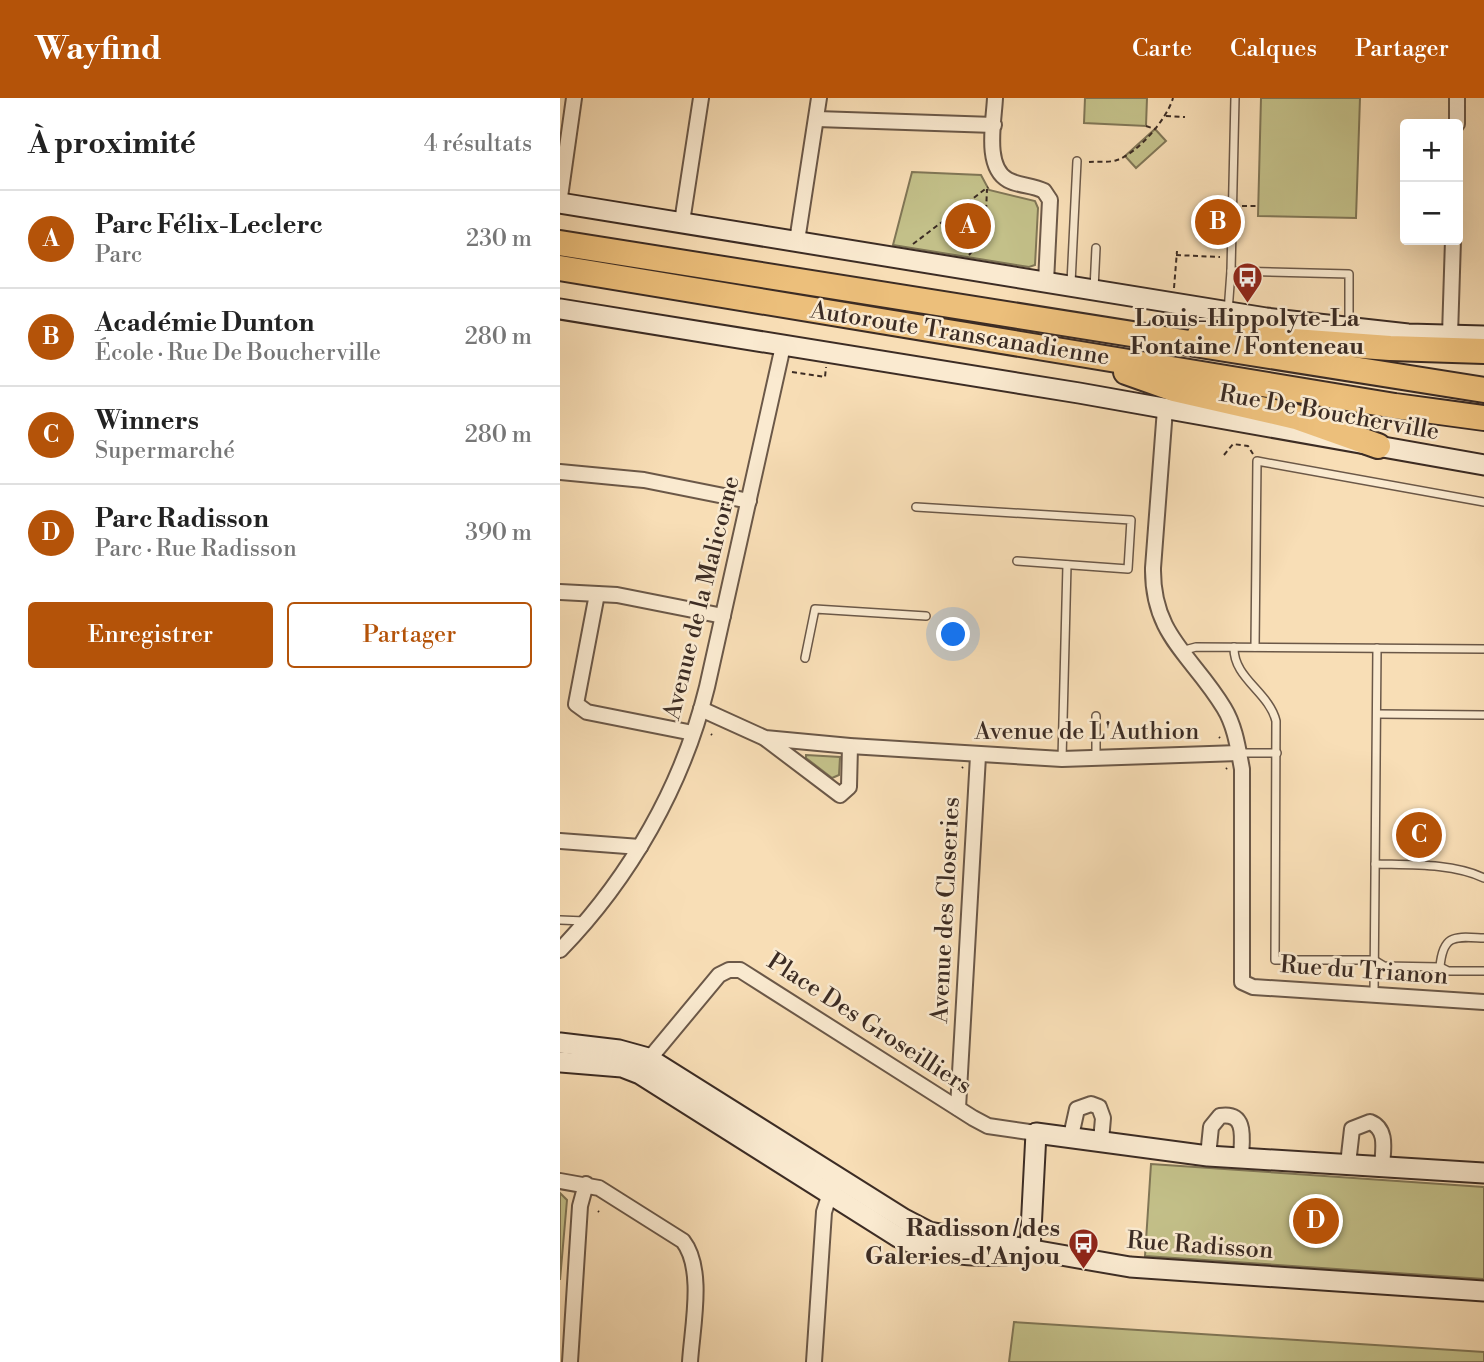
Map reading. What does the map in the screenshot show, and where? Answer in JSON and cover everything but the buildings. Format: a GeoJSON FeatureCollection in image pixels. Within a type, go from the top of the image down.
{"type":"FeatureCollection","features":[{"type":"Feature","properties":{"kind":"highway","name":"Autoroute Transcanadienne"},"geometry":{"type":"LineString","coordinates":[[560,243],[1484,390]]}},
{"type":"Feature","properties":{"kind":"highway","name":"Autoroute Transcanadienne"},"geometry":{"type":"LineString","coordinates":[[560,268],[1416,410],[1484,418]]}},
{"type":"Feature","properties":{"kind":"highway"},"geometry":{"type":"LineString","coordinates":[[1126,334],[1229,334],[1378,347],[1484,351]]}},
{"type":"Feature","properties":{"kind":"highway"},"geometry":{"type":"LineString","coordinates":[[1066,351],[1174,389],[1296,416],[1378,446]]}},
{"type":"Feature","properties":{"kind":"main road"},"geometry":{"type":"LineString","coordinates":[[560,203],[1228,312],[1349,328],[1484,336]]}},
{"type":"Feature","properties":{"kind":"main road","name":"Rue De Boucherville"},"geometry":{"type":"LineString","coordinates":[[560,309],[1165,409],[1484,465]]}},
{"type":"Feature","properties":{"kind":"main road"},"geometry":{"type":"LineString","coordinates":[[560,1043],[619,1050],[644,1066]]}},
{"type":"Feature","properties":{"kind":"main road"},"geometry":{"type":"LineString","coordinates":[[560,1062],[644,1066]]}},
{"type":"Feature","properties":{"kind":"main road","name":"Rue Radisson"},"geometry":{"type":"LineString","coordinates":[[644,1066],[833,1185],[929,1232],[1130,1267],[1484,1292]]}},
{"type":"Feature","properties":{"kind":"main road"},"geometry":{"type":"LineString","coordinates":[[1030,1250],[1036,1133],[1208,1156],[1484,1173]]}},
{"type":"Feature","properties":{"kind":"street"},"geometry":{"type":"LineString","coordinates":[[560,197],[574,98]]}},
{"type":"Feature","properties":{"kind":"street"},"geometry":{"type":"LineString","coordinates":[[682,222],[701,98]]}},
{"type":"Feature","properties":{"kind":"street"},"geometry":{"type":"LineString","coordinates":[[797,241],[819,98]]}},
{"type":"Feature","properties":{"kind":"street"},"geometry":{"type":"LineString","coordinates":[[995,98],[994,158],[998,171],[1013,182],[1040,189],[1050,200],[1046,282]]}},
{"type":"Feature","properties":{"kind":"street"},"geometry":{"type":"LineString","coordinates":[[1457,98],[1457,119]]}},
{"type":"Feature","properties":{"kind":"street"},"geometry":{"type":"LineString","coordinates":[[817,119],[994,125]]}},
{"type":"Feature","properties":{"kind":"street"},"geometry":{"type":"LineString","coordinates":[[1450,335],[1453,245]]}},
{"type":"Feature","properties":{"kind":"street","name":"Avenue de la Malicorne"},"geometry":{"type":"LineString","coordinates":[[560,950],[586,921],[640,847],[668,795],[693,733],[723,616],[783,346]]}},
{"type":"Feature","properties":{"kind":"street"},"geometry":{"type":"LineString","coordinates":[[1165,409],[1153,587],[1164,626],[1180,652],[1224,707],[1239,753]]}},
{"type":"Feature","properties":{"kind":"street"},"geometry":{"type":"LineString","coordinates":[[560,472],[644,480],[749,501]]}},
{"type":"Feature","properties":{"kind":"street"},"geometry":{"type":"LineString","coordinates":[[560,592],[597,594],[723,616]]}},
{"type":"Feature","properties":{"kind":"street"},"geometry":{"type":"LineString","coordinates":[[597,594],[576,704],[587,712],[693,733]]}},
{"type":"Feature","properties":{"kind":"street","name":"Avenue de L'Authion"},"geometry":{"type":"LineString","coordinates":[[701,709],[765,738],[833,793],[840,795],[849,787],[850,746]]}},
{"type":"Feature","properties":{"kind":"street","name":"Avenue de L'Authion"},"geometry":{"type":"LineString","coordinates":[[765,738],[978,756],[1062,759],[1239,753]]}},
{"type":"Feature","properties":{"kind":"street","name":"Rue du Trianon"},"geometry":{"type":"LineString","coordinates":[[1239,753],[1242,982],[1253,987],[1484,1002]]}},
{"type":"Feature","properties":{"kind":"street","name":"Avenue des Closeries"},"geometry":{"type":"LineString","coordinates":[[958,1108],[978,756]]}},
{"type":"Feature","properties":{"kind":"street"},"geometry":{"type":"LineString","coordinates":[[560,841],[640,847]]}},
{"type":"Feature","properties":{"kind":"street","name":"Place Des Groseilliers"},"geometry":{"type":"LineString","coordinates":[[644,1066],[719,975],[729,970],[740,970],[988,1126],[1036,1133]]}},
{"type":"Feature","properties":{"kind":"street"},"geometry":{"type":"LineString","coordinates":[[1071,1136],[1077,1109],[1091,1104],[1099,1107],[1103,1118],[1101,1141]]}},
{"type":"Feature","properties":{"kind":"street"},"geometry":{"type":"LineString","coordinates":[[1208,1156],[1210,1127],[1220,1116],[1227,1115],[1235,1117],[1240,1123],[1241,1157]]}},
{"type":"Feature","properties":{"kind":"street"},"geometry":{"type":"LineString","coordinates":[[1348,1164],[1352,1129],[1370,1122],[1379,1128],[1382,1135],[1382,1166]]}},
{"type":"Feature","properties":{"kind":"street"},"geometry":{"type":"LineString","coordinates":[[560,1181],[599,1188],[674,1236],[690,1250],[695,1273],[690,1362]]}},
{"type":"Feature","properties":{"kind":"street"},"geometry":{"type":"LineString","coordinates":[[570,1362],[567,1295],[580,1206],[586,1184]]}},
{"type":"Feature","properties":{"kind":"street"},"geometry":{"type":"LineString","coordinates":[[814,1362],[824,1212],[833,1185]]}},
{"type":"Feature","properties":{"kind":"lane"},"geometry":{"type":"LineString","coordinates":[[1228,312],[1235,98]]}},
{"type":"Feature","properties":{"kind":"lane"},"geometry":{"type":"LineString","coordinates":[[1070,286],[1081,162]]}},
{"type":"Feature","properties":{"kind":"lane"},"geometry":{"type":"LineString","coordinates":[[1093,290],[1096,248]]}},
{"type":"Feature","properties":{"kind":"lane"},"geometry":{"type":"LineString","coordinates":[[1231,271],[1349,274],[1349,328]]}},
{"type":"Feature","properties":{"kind":"lane"},"geometry":{"type":"LineString","coordinates":[[1255,647],[1257,461],[1484,502]]}},
{"type":"Feature","properties":{"kind":"lane"},"geometry":{"type":"LineString","coordinates":[[916,507],[1132,520],[1128,569],[1017,561]]}},
{"type":"Feature","properties":{"kind":"lane"},"geometry":{"type":"LineString","coordinates":[[1062,759],[1067,565]]}},
{"type":"Feature","properties":{"kind":"lane"},"geometry":{"type":"LineString","coordinates":[[805,658],[815,609],[926,616]]}},
{"type":"Feature","properties":{"kind":"lane"},"geometry":{"type":"LineString","coordinates":[[1180,652],[1191,647],[1484,649]]}},
{"type":"Feature","properties":{"kind":"lane"},"geometry":{"type":"LineString","coordinates":[[1234,647],[1237,666],[1273,711],[1277,753],[1275,960],[1374,960],[1384,966],[1484,971]]}},
{"type":"Feature","properties":{"kind":"lane"},"geometry":{"type":"LineString","coordinates":[[1374,995],[1377,648]]}},
{"type":"Feature","properties":{"kind":"lane"},"geometry":{"type":"LineString","coordinates":[[1377,714],[1484,715]]}},
{"type":"Feature","properties":{"kind":"lane"},"geometry":{"type":"LineString","coordinates":[[1096,716],[1096,757]]}},
{"type":"Feature","properties":{"kind":"lane"},"geometry":{"type":"LineString","coordinates":[[1239,753],[1277,753]]}},
{"type":"Feature","properties":{"kind":"lane"},"geometry":{"type":"LineString","coordinates":[[1375,864],[1426,866],[1474,873],[1484,878]]}},
{"type":"Feature","properties":{"kind":"lane"},"geometry":{"type":"LineString","coordinates":[[560,920],[586,921]]}},
{"type":"Feature","properties":{"kind":"lane"},"geometry":{"type":"LineString","coordinates":[[1440,967],[1442,950],[1448,941],[1457,937],[1484,938]]}},
{"type":"Feature","properties":{"kind":"path"},"geometry":{"type":"LineString","coordinates":[[1081,162],[1119,159],[1154,130],[1166,116],[1173,98]]}},
{"type":"Feature","properties":{"kind":"path"},"geometry":{"type":"LineString","coordinates":[[1166,116],[1185,117]]}},
{"type":"Feature","properties":{"kind":"path"},"geometry":{"type":"LineString","coordinates":[[1146,126],[1154,130]]}},
{"type":"Feature","properties":{"kind":"path"},"geometry":{"type":"LineString","coordinates":[[907,248],[988,187],[985,236],[966,258]]}},
{"type":"Feature","properties":{"kind":"path"},"geometry":{"type":"LineString","coordinates":[[1233,206],[1258,206]]}},
{"type":"Feature","properties":{"kind":"path"},"geometry":{"type":"LineString","coordinates":[[1174,292],[1176,253],[1221,257]]}},
{"type":"Feature","properties":{"kind":"path"},"geometry":{"type":"LineString","coordinates":[[789,372],[825,377],[827,363]]}},
{"type":"Feature","properties":{"kind":"path"},"geometry":{"type":"LineString","coordinates":[[1224,455],[1233,444],[1248,446],[1257,461]]}},
{"type":"Feature","properties":{"kind":"shaded area"},"geometry":{"type":"Polygon","coordinates":[[[1085,98],[1147,98],[1146,126],[1084,123],[1085,98]]]}},
{"type":"Feature","properties":{"kind":"shaded area"},"geometry":{"type":"Polygon","coordinates":[[[1261,98],[1360,98],[1356,218],[1258,216],[1261,98]]]}},
{"type":"Feature","properties":{"kind":"shaded area"},"geometry":{"type":"Polygon","coordinates":[[[1155,129],[1166,141],[1136,168],[1125,156],[1155,129]]]}},
{"type":"Feature","properties":{"kind":"shaded area"},"geometry":{"type":"Polygon","coordinates":[[[912,172],[981,175],[989,190],[1035,201],[1038,208],[1035,265],[1029,267],[893,245],[912,172]]]}},
{"type":"Feature","properties":{"kind":"shaded area"},"geometry":{"type":"Polygon","coordinates":[[[806,755],[840,757],[839,775],[832,778],[806,758],[806,755]]]}},
{"type":"Feature","properties":{"kind":"shaded area"},"geometry":{"type":"Polygon","coordinates":[[[1151,1164],[1484,1187],[1484,1279],[1145,1256],[1151,1164]]]}},
{"type":"Feature","properties":{"kind":"shaded area"},"geometry":{"type":"Polygon","coordinates":[[[560,1193],[567,1200],[560,1280],[560,1193]]]}},
{"type":"Feature","properties":{"kind":"shaded area"},"geometry":{"type":"Polygon","coordinates":[[[1014,1322],[1484,1352],[1484,1362],[1009,1362],[1014,1322]]]}},
{"type":"Feature","properties":{"kind":"place","name":"Académie Dunton"},"geometry":{"type":"Point","coordinates":[1218,222]}},
{"type":"Feature","properties":{"kind":"place","name":"Parc Félix-Leclerc"},"geometry":{"type":"Point","coordinates":[968,226]}},
{"type":"Feature","properties":{"kind":"place","name":"Louis-Hippolyte-La Fontaine / Fonteneau"},"geometry":{"type":"Point","coordinates":[1247,304]}},
{"type":"Feature","properties":{"kind":"place","name":"Winners"},"geometry":{"type":"Point","coordinates":[1419,835]}},
{"type":"Feature","properties":{"kind":"place","name":"Parc Radisson"},"geometry":{"type":"Point","coordinates":[1316,1221]}},
{"type":"Feature","properties":{"kind":"place","name":"Radisson / des Galeries-d'Anjou"},"geometry":{"type":"Point","coordinates":[1083,1270]}}]}
